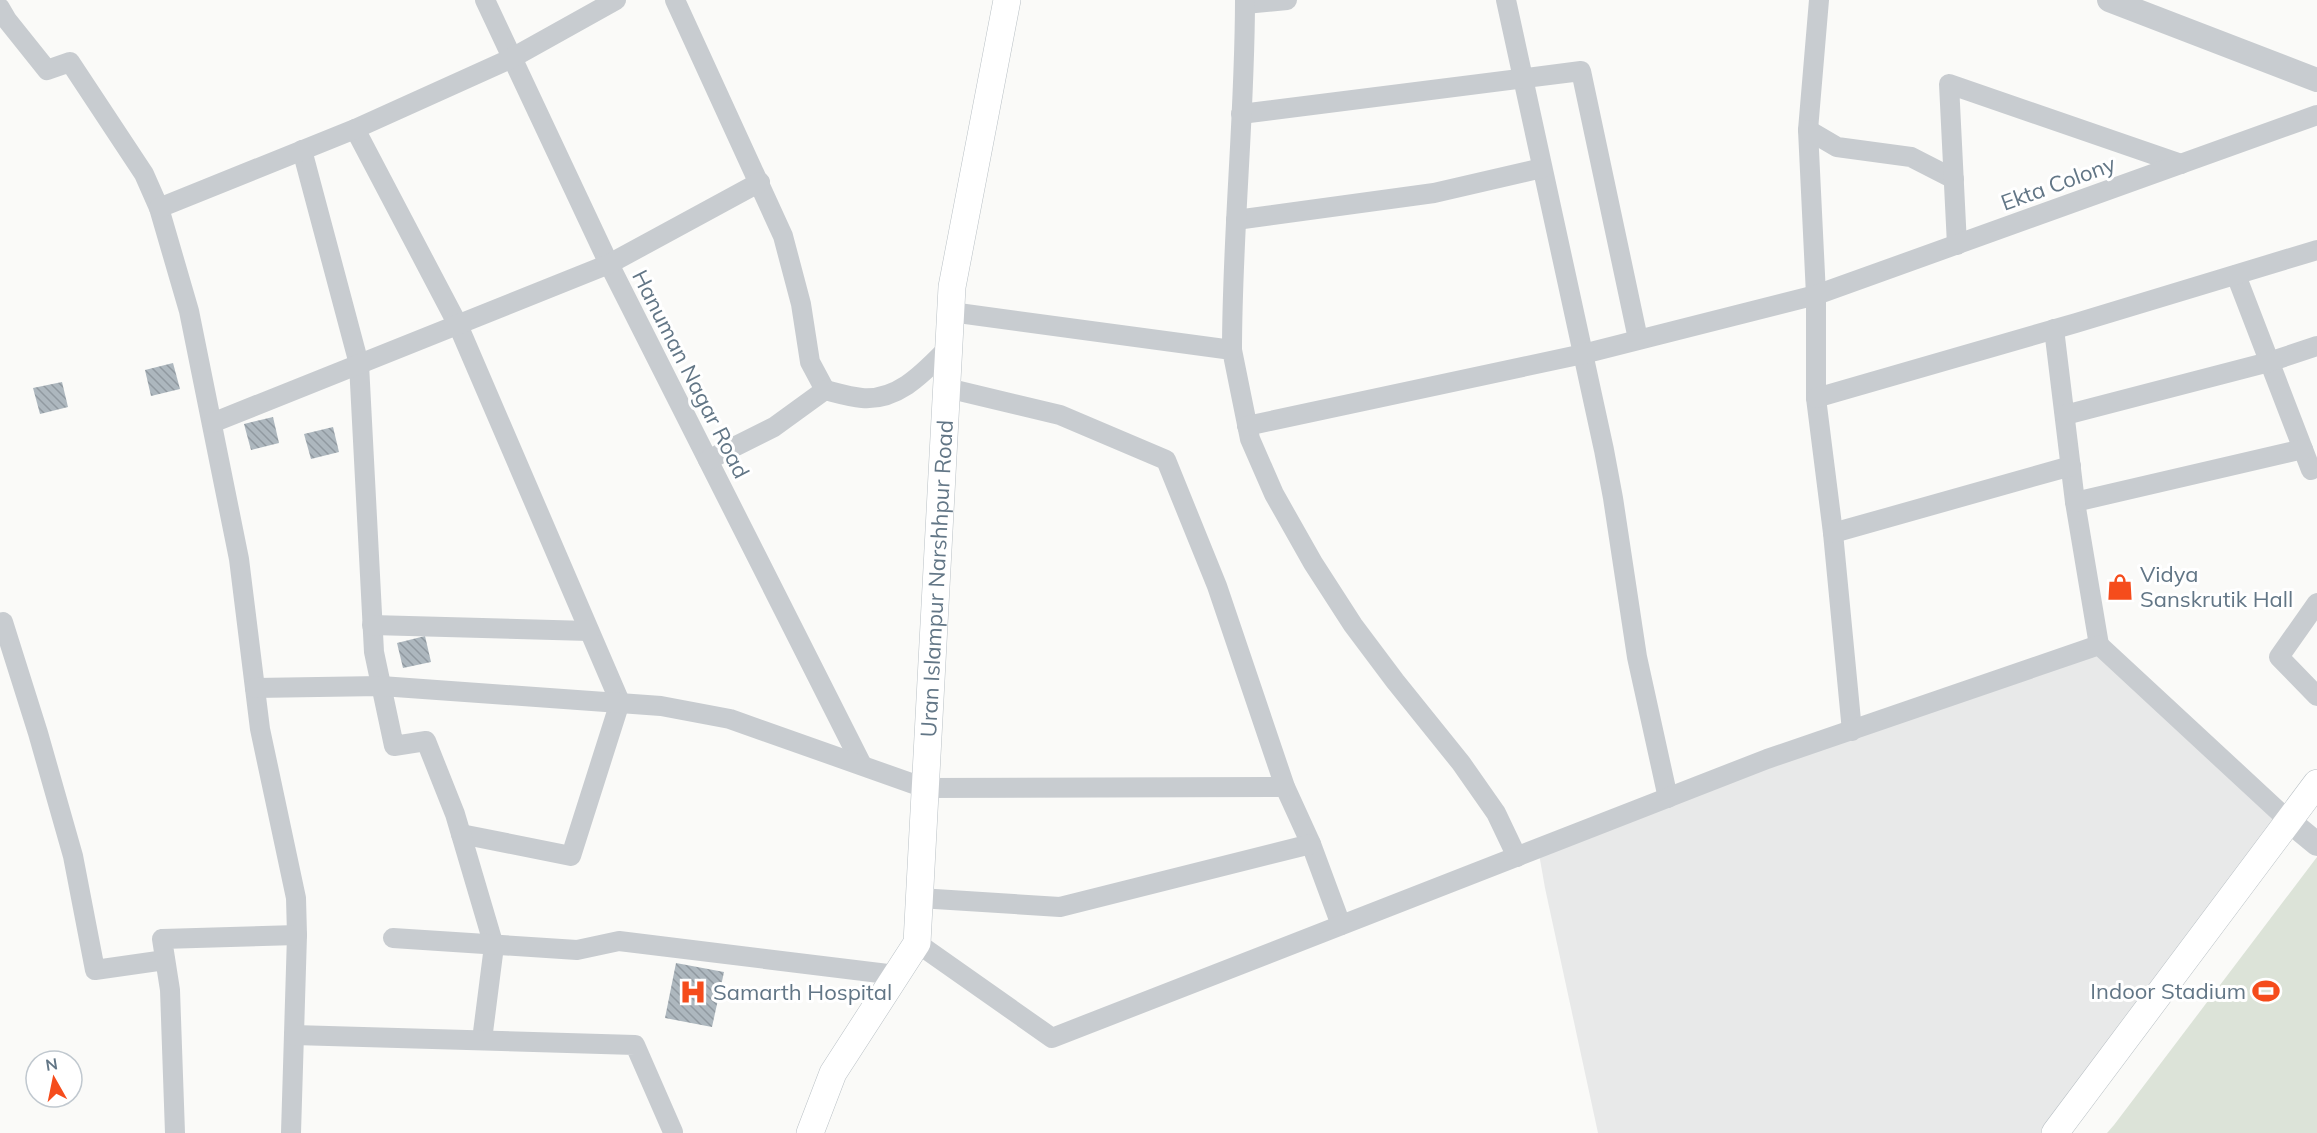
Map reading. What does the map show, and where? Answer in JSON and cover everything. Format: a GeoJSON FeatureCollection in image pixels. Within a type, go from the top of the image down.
{"type":"FeatureCollection","features":[{"type":"Feature","properties":{"kind":"main road","name":"Uran Islampur Narshhpur Road"},"geometry":{"type":"LineString","coordinates":[[917,943],[952,287],[1007,0]]}},
{"type":"Feature","properties":{"kind":"main road"},"geometry":{"type":"LineString","coordinates":[[2055,1133],[2317,783]]}},
{"type":"Feature","properties":{"kind":"main road"},"geometry":{"type":"LineString","coordinates":[[810,1133],[833,1072],[917,943]]}},
{"type":"Feature","properties":{"kind":"street","name":"Hanuman Nagar Road"},"geometry":{"type":"LineString","coordinates":[[485,0],[609,264],[862,765]]}},
{"type":"Feature","properties":{"kind":"street"},"geometry":{"type":"LineString","coordinates":[[159,208],[355,129],[512,58],[616,0]]}},
{"type":"Feature","properties":{"kind":"street"},"geometry":{"type":"LineString","coordinates":[[675,0],[783,236],[801,304],[810,362],[825,390]]}},
{"type":"Feature","properties":{"kind":"street"},"geometry":{"type":"LineString","coordinates":[[1287,0],[1245,2],[1232,284],[1232,350],[1250,439],[1274,494],[1313,563],[1388,672],[1461,763],[1496,813],[1517,857]]}},
{"type":"Feature","properties":{"kind":"street"},"geometry":{"type":"LineString","coordinates":[[1506,0],[1613,498],[1636,657],[1668,798]]}},
{"type":"Feature","properties":{"kind":"street"},"geometry":{"type":"LineString","coordinates":[[1819,0],[1808,130],[1816,295],[1816,398],[1833,533],[1852,731]]}},
{"type":"Feature","properties":{"kind":"street"},"geometry":{"type":"LineString","coordinates":[[2109,0],[2317,80]]}},
{"type":"Feature","properties":{"kind":"street"},"geometry":{"type":"LineString","coordinates":[[0,8],[47,70],[70,62],[144,174],[159,208],[189,311],[239,559],[260,729],[296,898],[297,936],[291,1133]]}},
{"type":"Feature","properties":{"kind":"street"},"geometry":{"type":"LineString","coordinates":[[1241,114],[1581,71],[1638,339]]}},
{"type":"Feature","properties":{"kind":"street"},"geometry":{"type":"LineString","coordinates":[[1957,245],[1949,84],[2181,164]]}},
{"type":"Feature","properties":{"kind":"street","name":"Ekta Colony"},"geometry":{"type":"LineString","coordinates":[[1247,426],[1583,354],[1816,295],[2317,115]]}},
{"type":"Feature","properties":{"kind":"street"},"geometry":{"type":"LineString","coordinates":[[355,129],[458,325],[620,702],[572,856],[461,834]]}},
{"type":"Feature","properties":{"kind":"street"},"geometry":{"type":"LineString","coordinates":[[1808,130],[1838,147],[1911,157],[1954,179]]}},
{"type":"Feature","properties":{"kind":"street"},"geometry":{"type":"LineString","coordinates":[[302,150],[359,364],[374,652],[394,746],[426,741],[461,834],[494,946],[482,1040]]}},
{"type":"Feature","properties":{"kind":"street"},"geometry":{"type":"LineString","coordinates":[[1236,219],[1434,193],[1542,168]]}},
{"type":"Feature","properties":{"kind":"street"},"geometry":{"type":"LineString","coordinates":[[212,423],[609,264],[760,182]]}},
{"type":"Feature","properties":{"kind":"street"},"geometry":{"type":"LineString","coordinates":[[1816,398],[2317,250]]}},
{"type":"Feature","properties":{"kind":"street"},"geometry":{"type":"LineString","coordinates":[[2236,275],[2311,470]]}},
{"type":"Feature","properties":{"kind":"street"},"geometry":{"type":"LineString","coordinates":[[951,312],[1232,350]]}},
{"type":"Feature","properties":{"kind":"street"},"geometry":{"type":"LineString","coordinates":[[2054,329],[2075,502],[2099,645],[2289,821],[2317,844]]}},
{"type":"Feature","properties":{"kind":"street"},"geometry":{"type":"LineString","coordinates":[[2065,415],[2269,362],[2317,346]]}},
{"type":"Feature","properties":{"kind":"street"},"geometry":{"type":"LineString","coordinates":[[708,460],[774,428],[825,390],[864,398],[892,393],[916,380],[949,347]]}},
{"type":"Feature","properties":{"kind":"street"},"geometry":{"type":"LineString","coordinates":[[947,388],[1060,415],[1166,460],[1217,586],[1285,787],[1311,843],[1341,926]]}},
{"type":"Feature","properties":{"kind":"street"},"geometry":{"type":"LineString","coordinates":[[2075,502],[2303,449]]}},
{"type":"Feature","properties":{"kind":"street"},"geometry":{"type":"LineString","coordinates":[[1833,533],[2071,466]]}},
{"type":"Feature","properties":{"kind":"street"},"geometry":{"type":"LineString","coordinates":[[2317,603],[2279,657],[2317,696]]}},
{"type":"Feature","properties":{"kind":"street"},"geometry":{"type":"LineString","coordinates":[[3,622],[73,855],[94,970],[165,960]]}},
{"type":"Feature","properties":{"kind":"street"},"geometry":{"type":"LineString","coordinates":[[372,625],[589,631]]}},
{"type":"Feature","properties":{"kind":"street"},"geometry":{"type":"LineString","coordinates":[[917,943],[1052,1038],[1767,759],[2099,645]]}},
{"type":"Feature","properties":{"kind":"street"},"geometry":{"type":"LineString","coordinates":[[255,688],[381,686],[661,706],[730,719],[925,788],[1285,787]]}},
{"type":"Feature","properties":{"kind":"street"},"geometry":{"type":"LineString","coordinates":[[919,898],[1060,907],[1311,843]]}},
{"type":"Feature","properties":{"kind":"street"},"geometry":{"type":"LineString","coordinates":[[175,1133],[170,990],[162,939],[297,936]]}},
{"type":"Feature","properties":{"kind":"street"},"geometry":{"type":"LineString","coordinates":[[393,938],[577,950],[619,941],[896,975]]}},
{"type":"Feature","properties":{"kind":"street"},"geometry":{"type":"LineString","coordinates":[[294,1035],[635,1044],[673,1132]]}},
{"type":"Feature","properties":{"kind":"shaded area"},"geometry":{"type":"Polygon","coordinates":[[[2099,645],[2289,821],[2055,1133],[1598,1133],[1538,848],[2099,645]]]}},
{"type":"Feature","properties":{"kind":"shaded area","name":"Indoor Stadium"},"geometry":{"type":"Polygon","coordinates":[[[2317,857],[2317,1133],[2107,1133],[2114,1125],[2317,857]]]}},
{"type":"Feature","properties":{"kind":"building"},"geometry":{"type":"Polygon","coordinates":[[[173,363],[180,389],[151,396],[145,370],[173,363]]]}},
{"type":"Feature","properties":{"kind":"building"},"geometry":{"type":"Polygon","coordinates":[[[62,382],[68,407],[40,414],[33,388],[62,382]]]}},
{"type":"Feature","properties":{"kind":"building"},"geometry":{"type":"Polygon","coordinates":[[[273,417],[279,443],[251,450],[244,424],[273,417]]]}},
{"type":"Feature","properties":{"kind":"building"},"geometry":{"type":"Polygon","coordinates":[[[333,427],[339,452],[311,459],[304,434],[333,427]]]}},
{"type":"Feature","properties":{"kind":"building"},"geometry":{"type":"Polygon","coordinates":[[[425,636],[431,662],[403,668],[397,643],[425,636]]]}},
{"type":"Feature","properties":{"kind":"building"},"geometry":{"type":"Polygon","coordinates":[[[676,963],[724,972],[712,1027],[665,1018],[676,963]]]}},
{"type":"Feature","properties":{"kind":"place","name":"Vidya Sanskrutik Hall"},"geometry":{"type":"Point","coordinates":[2120,587]}},
{"type":"Feature","properties":{"kind":"place","name":"Indoor Stadium"},"geometry":{"type":"Point","coordinates":[2266,991]}},
{"type":"Feature","properties":{"kind":"place","name":"Samarth Hospital"},"geometry":{"type":"Point","coordinates":[693,992]}}]}
